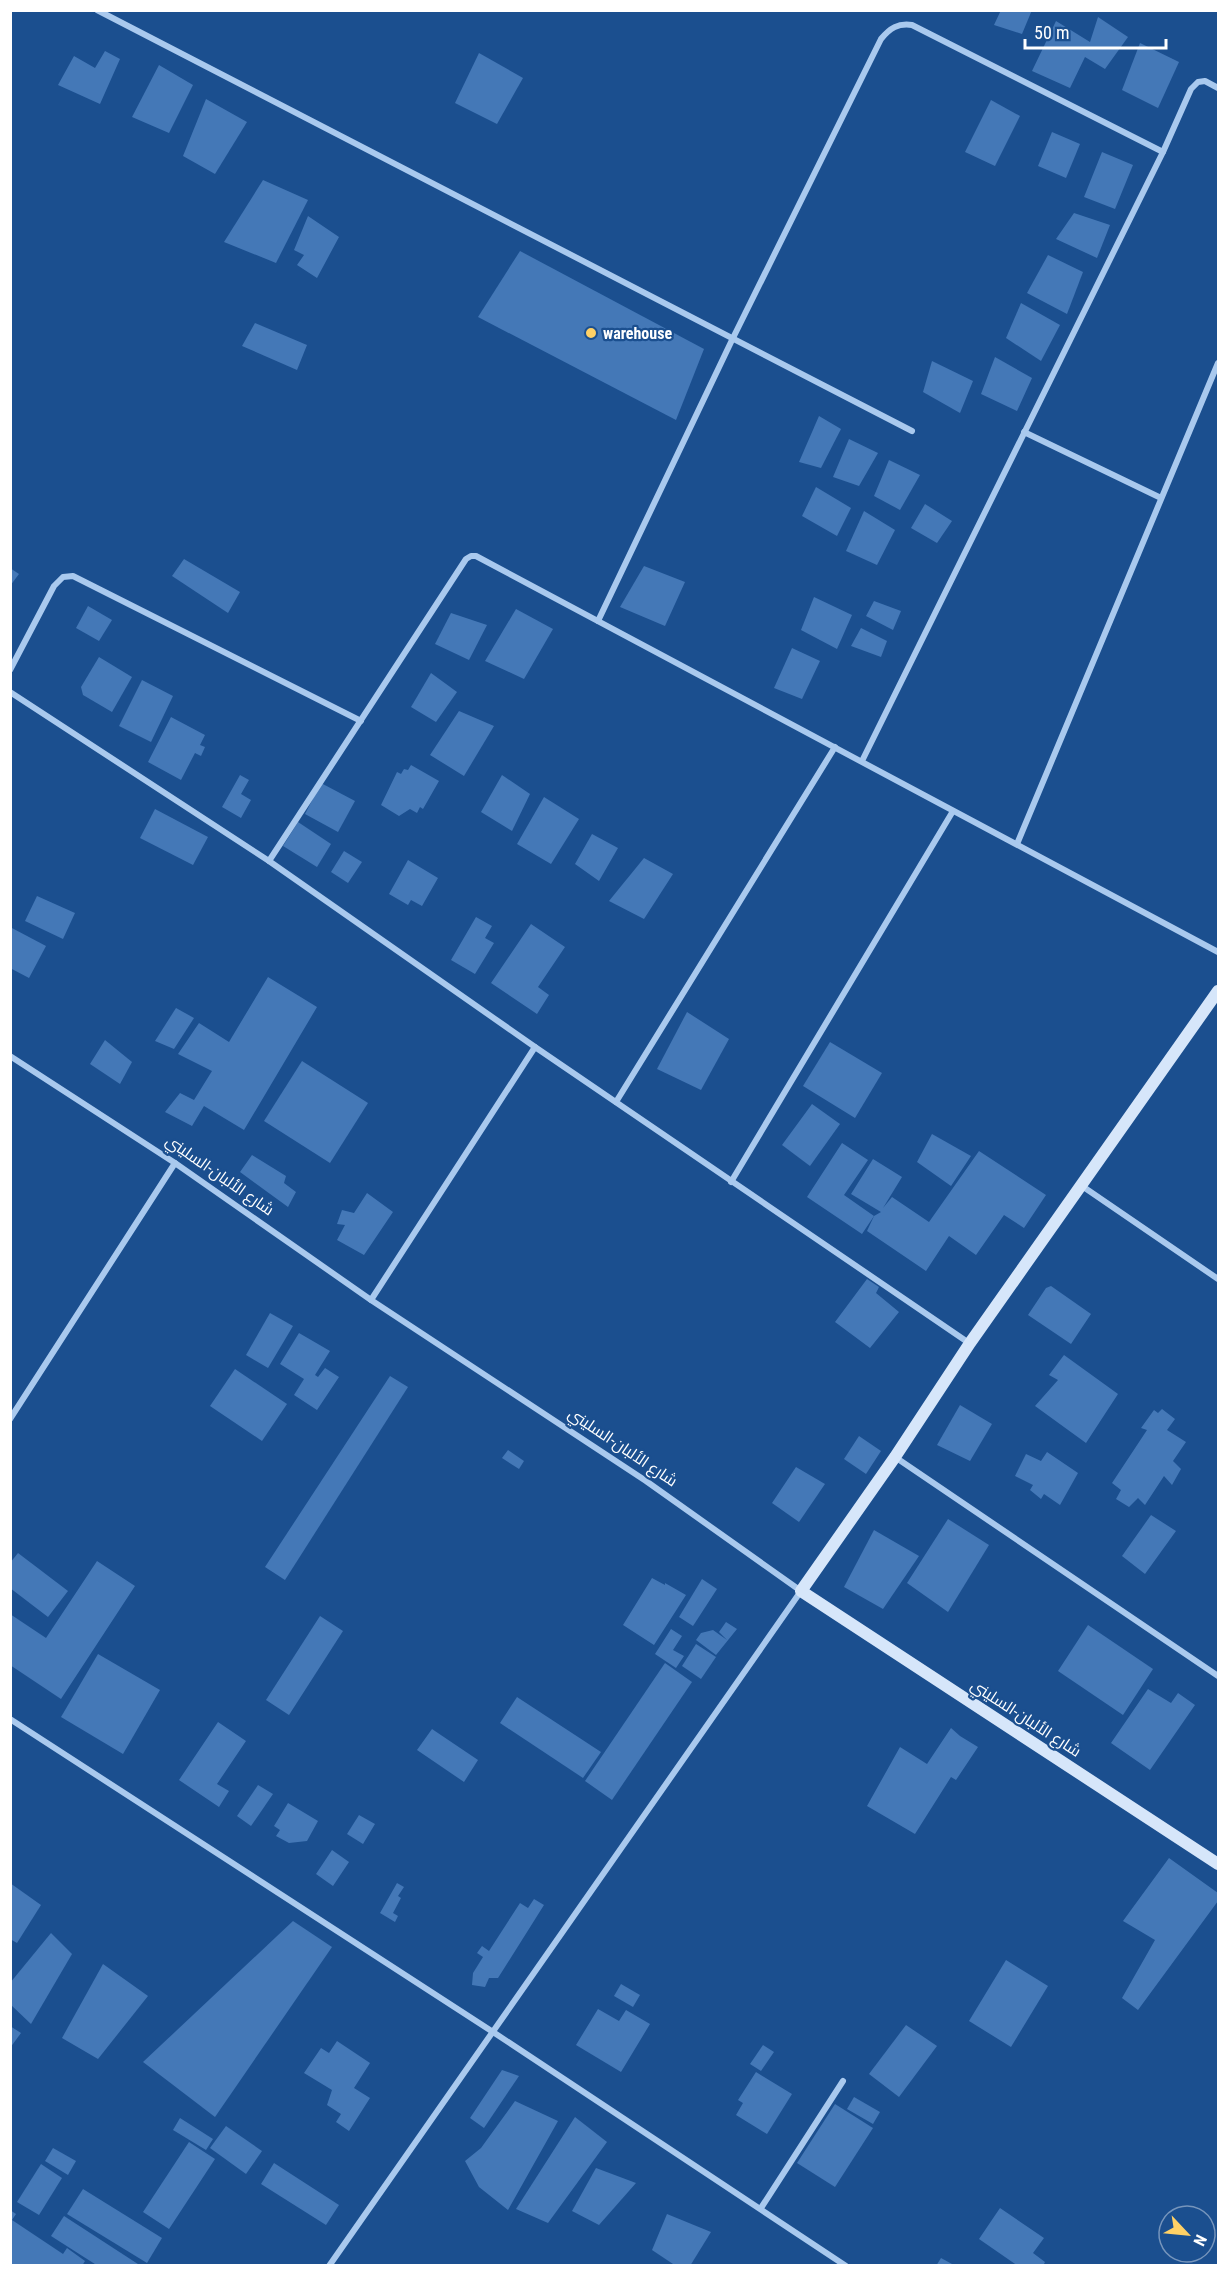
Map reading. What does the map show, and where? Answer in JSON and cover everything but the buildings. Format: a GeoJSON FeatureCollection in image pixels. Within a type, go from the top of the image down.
{"type":"FeatureCollection","features":[{"type":"Feature","properties":{"kind":"street"},"geometry":{"type":"LineString","coordinates":[[96,10],[912,431]]}},
{"type":"Feature","properties":{"kind":"street"},"geometry":{"type":"LineString","coordinates":[[598,621],[732,340],[881,39],[888,31],[902,23],[912,25],[1162,152]]}},
{"type":"Feature","properties":{"kind":"street"},"geometry":{"type":"LineString","coordinates":[[862,761],[1191,89],[1198,82],[1205,81],[1218,88]]}},
{"type":"Feature","properties":{"kind":"street"},"geometry":{"type":"LineString","coordinates":[[1017,844],[1218,363]]}},
{"type":"Feature","properties":{"kind":"street"},"geometry":{"type":"LineString","coordinates":[[1024,432],[1161,498]]}},
{"type":"Feature","properties":{"kind":"street"},"geometry":{"type":"LineString","coordinates":[[269,861],[466,559],[476,556],[1218,952]]}},
{"type":"Feature","properties":{"kind":"street"},"geometry":{"type":"LineString","coordinates":[[10,670],[54,586],[63,577],[73,576],[360,721]]}},
{"type":"Feature","properties":{"kind":"street"},"geometry":{"type":"LineString","coordinates":[[10,692],[269,861],[731,1182],[970,1343]]}},
{"type":"Feature","properties":{"kind":"street"},"geometry":{"type":"LineString","coordinates":[[616,1102],[835,747]]}},
{"type":"Feature","properties":{"kind":"street"},"geometry":{"type":"LineString","coordinates":[[731,1182],[953,811]]}},
{"type":"Feature","properties":{"kind":"street"},"geometry":{"type":"LineString","coordinates":[[329,2265],[895,1457],[970,1343],[1218,991]]}},
{"type":"Feature","properties":{"kind":"street"},"geometry":{"type":"LineString","coordinates":[[371,1300],[535,1047]]}},
{"type":"Feature","properties":{"kind":"street","name":"شارع الألبان-السليني"},"geometry":{"type":"LineString","coordinates":[[10,1056],[175,1163],[371,1300],[646,1481],[801,1591],[1218,1864]]}},
{"type":"Feature","properties":{"kind":"street"},"geometry":{"type":"LineString","coordinates":[[10,1419],[175,1163]]}},
{"type":"Feature","properties":{"kind":"street"},"geometry":{"type":"LineString","coordinates":[[1082,1186],[1218,1279]]}},
{"type":"Feature","properties":{"kind":"street"},"geometry":{"type":"LineString","coordinates":[[895,1457],[1218,1676]]}},
{"type":"Feature","properties":{"kind":"street"},"geometry":{"type":"LineString","coordinates":[[10,1719],[493,2032],[846,2265]]}},
{"type":"Feature","properties":{"kind":"street"},"geometry":{"type":"LineString","coordinates":[[761,2208],[843,2082]]}},
{"type":"Feature","properties":{"kind":"place","name":"warehouse"},"geometry":{"type":"Point","coordinates":[591,333]}}]}
